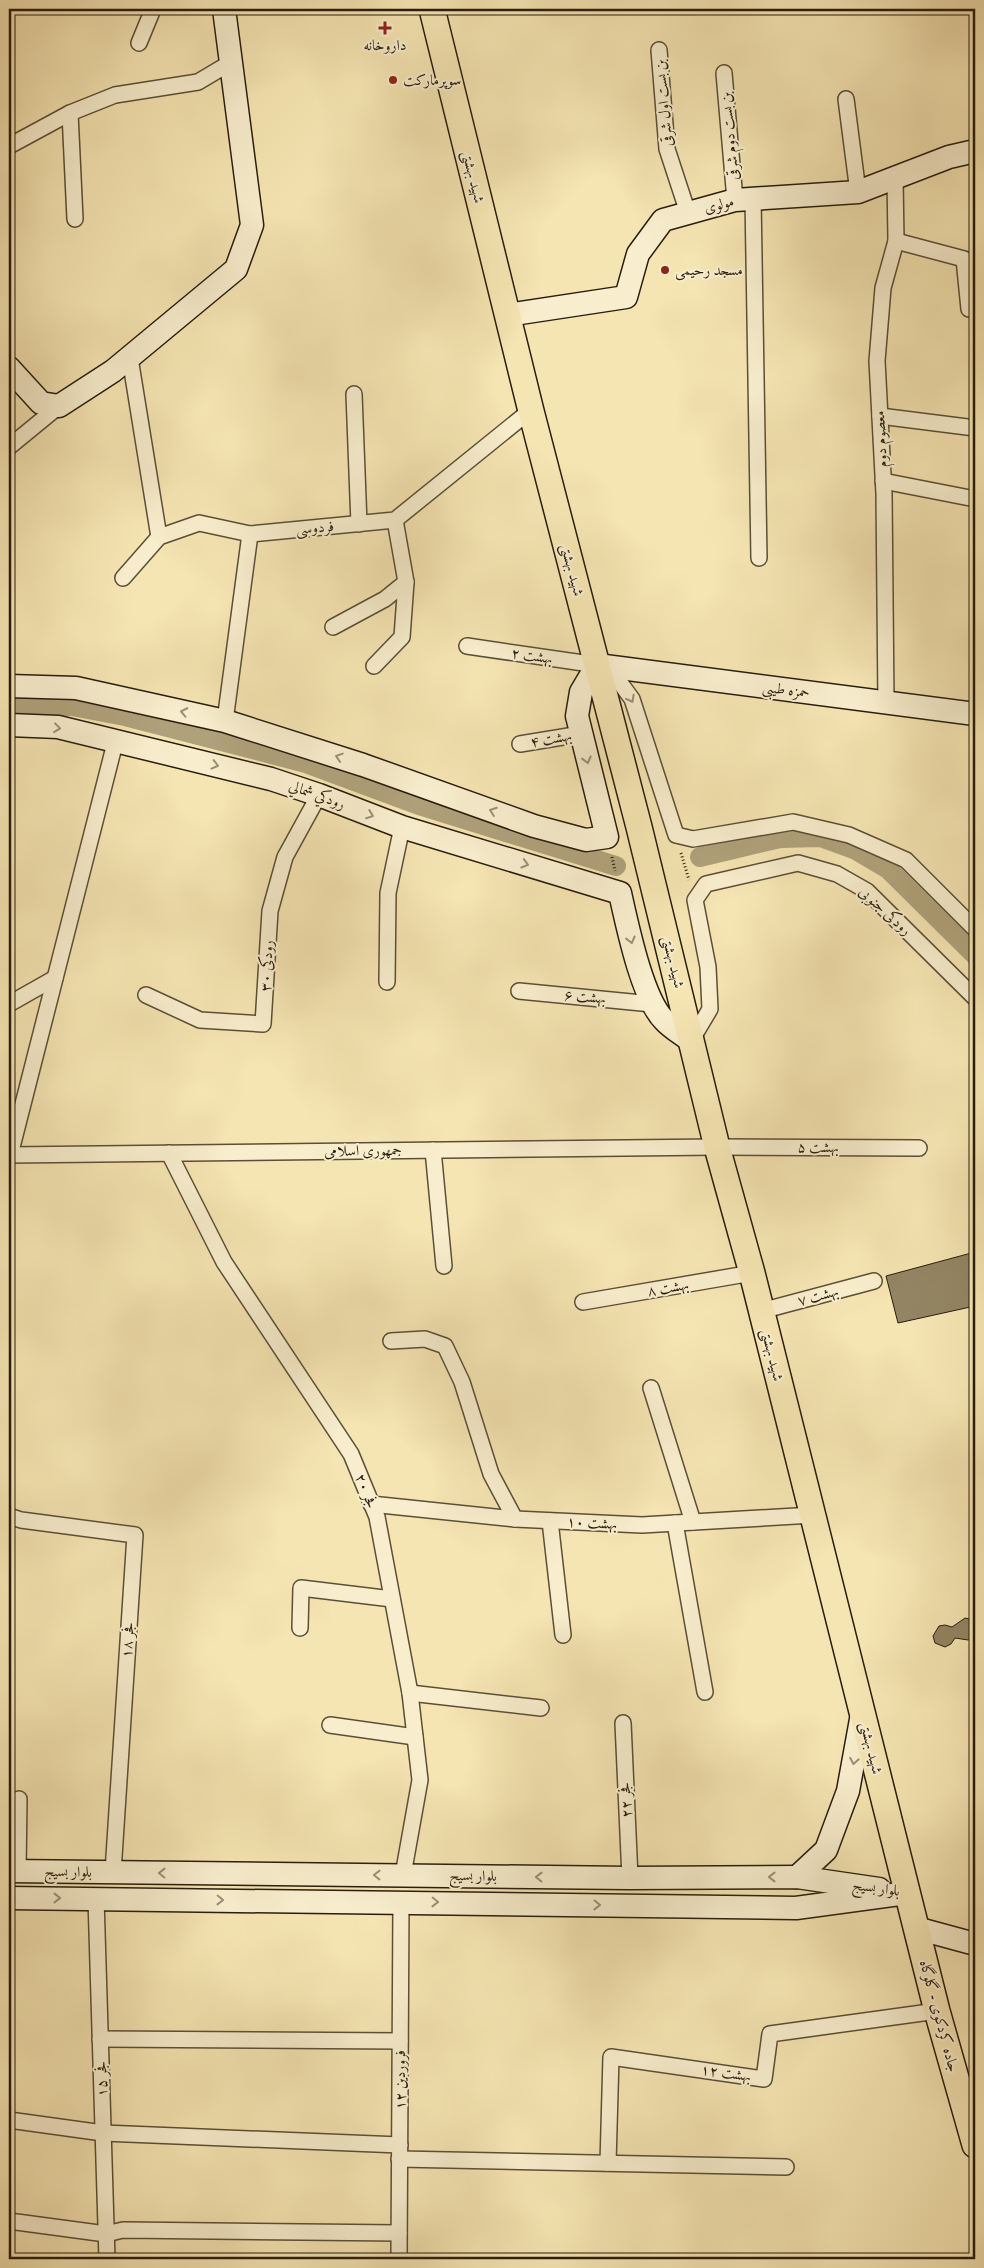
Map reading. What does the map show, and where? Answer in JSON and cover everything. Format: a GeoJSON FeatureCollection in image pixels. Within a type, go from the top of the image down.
{"type":"FeatureCollection","features":[{"type":"Feature","properties":{"kind":"main road","name":"شهید بهشتی"},"geometry":{"type":"LineString","coordinates":[[432,9],[531,410],[604,690],[717,1146],[762,1311],[912,1912]]}},
{"type":"Feature","properties":{"kind":"main road","name":"جاده کردکوی - گلوگاه"},"geometry":{"type":"LineString","coordinates":[[912,1912],[936,2011],[975,2145]]}},
{"type":"Feature","properties":{"kind":"street"},"geometry":{"type":"LineString","coordinates":[[139,43],[153,9]]}},
{"type":"Feature","properties":{"kind":"street"},"geometry":{"type":"LineString","coordinates":[[9,447],[59,406],[130,358],[236,269],[252,224],[224,9]]}},
{"type":"Feature","properties":{"kind":"street","name":"بن بست اول شرقی"},"geometry":{"type":"LineString","coordinates":[[659,50],[667,149],[688,213]]}},
{"type":"Feature","properties":{"kind":"street"},"geometry":{"type":"LineString","coordinates":[[9,146],[70,113],[115,95],[198,82],[230,63]]}},
{"type":"Feature","properties":{"kind":"street","name":"بن بست دوم شرقی"},"geometry":{"type":"LineString","coordinates":[[724,73],[744,199]]}},
{"type":"Feature","properties":{"kind":"street"},"geometry":{"type":"LineString","coordinates":[[846,99],[858,192]]}},
{"type":"Feature","properties":{"kind":"street"},"geometry":{"type":"LineString","coordinates":[[70,113],[76,219]]}},
{"type":"Feature","properties":{"kind":"street","name":"مولوی"},"geometry":{"type":"LineString","coordinates":[[507,314],[626,297],[638,254],[663,220],[744,199],[858,192],[949,158],[975,151]]}},
{"type":"Feature","properties":{"kind":"street","name":"معصوم دوم"},"geometry":{"type":"LineString","coordinates":[[886,703],[883,481],[877,361],[883,288],[896,241],[895,178]]}},
{"type":"Feature","properties":{"kind":"street"},"geometry":{"type":"LineString","coordinates":[[744,199],[758,558]]}},
{"type":"Feature","properties":{"kind":"street"},"geometry":{"type":"LineString","coordinates":[[896,241],[964,259],[969,309]]}},
{"type":"Feature","properties":{"kind":"street"},"geometry":{"type":"LineString","coordinates":[[123,578],[159,537],[130,358]]}},
{"type":"Feature","properties":{"kind":"street"},"geometry":{"type":"LineString","coordinates":[[9,368],[40,403],[59,406]]}},
{"type":"Feature","properties":{"kind":"street"},"geometry":{"type":"LineString","coordinates":[[354,394],[359,524]]}},
{"type":"Feature","properties":{"kind":"street"},"geometry":{"type":"LineString","coordinates":[[374,666],[402,637],[406,582],[395,520],[531,410]]}},
{"type":"Feature","properties":{"kind":"street"},"geometry":{"type":"LineString","coordinates":[[880,416],[975,428]]}},
{"type":"Feature","properties":{"kind":"street"},"geometry":{"type":"LineString","coordinates":[[883,481],[970,498]]}},
{"type":"Feature","properties":{"kind":"street","name":"فردوسی"},"geometry":{"type":"LineString","coordinates":[[159,537],[199,523],[250,534],[395,520]]}},
{"type":"Feature","properties":{"kind":"street"},"geometry":{"type":"LineString","coordinates":[[225,721],[250,534]]}},
{"type":"Feature","properties":{"kind":"street"},"geometry":{"type":"LineString","coordinates":[[333,626],[385,598],[406,582]]}},
{"type":"Feature","properties":{"kind":"street","name":"بهشت ۲"},"geometry":{"type":"LineString","coordinates":[[467,646],[597,665]]}},
{"type":"Feature","properties":{"kind":"street"},"geometry":{"type":"LineString","coordinates":[[9,686],[76,688],[225,721],[363,765],[534,826],[586,840],[607,837],[577,716],[580,692],[597,665],[621,684],[632,699],[676,835],[693,839],[793,822],[849,835],[906,860],[975,929]]}},
{"type":"Feature","properties":{"kind":"street","name":"حمزه طیبی"},"geometry":{"type":"LineString","coordinates":[[597,665],[975,714]]}},
{"type":"Feature","properties":{"kind":"street","name":"رودکي شمالي"},"geometry":{"type":"LineString","coordinates":[[9,725],[58,727],[116,739],[271,779],[402,827],[620,893]]}},
{"type":"Feature","properties":{"kind":"street","name":"بهشت ۴"},"geometry":{"type":"LineString","coordinates":[[520,744],[581,734]]}},
{"type":"Feature","properties":{"kind":"street"},"geometry":{"type":"LineString","coordinates":[[9,1155],[116,739]]}},
{"type":"Feature","properties":{"kind":"street","name":"رودکی ۳۰"},"geometry":{"type":"LineString","coordinates":[[146,995],[200,1020],[263,1024],[270,912],[285,857],[319,795]]}},
{"type":"Feature","properties":{"kind":"street"},"geometry":{"type":"LineString","coordinates":[[387,982],[388,893],[402,827]]}},
{"type":"Feature","properties":{"kind":"street","name":"رودکی جنوبی"},"geometry":{"type":"LineString","coordinates":[[695,900],[706,884],[798,863],[837,874],[867,891],[975,998]]}},
{"type":"Feature","properties":{"kind":"street"},"geometry":{"type":"LineString","coordinates":[[620,893],[636,960],[652,1004],[664,1020],[691,1041],[710,1009],[708,967],[695,900]]}},
{"type":"Feature","properties":{"kind":"street"},"geometry":{"type":"LineString","coordinates":[[9,1004],[55,978]]}},
{"type":"Feature","properties":{"kind":"street","name":"بهشت ۶"},"geometry":{"type":"LineString","coordinates":[[519,991],[652,1004]]}},
{"type":"Feature","properties":{"kind":"street","name":"جمهوری اسلامی"},"geometry":{"type":"LineString","coordinates":[[9,1155],[717,1146]]}},
{"type":"Feature","properties":{"kind":"street","name":"بهشت ۵"},"geometry":{"type":"LineString","coordinates":[[717,1146],[919,1148]]}},
{"type":"Feature","properties":{"kind":"street"},"geometry":{"type":"LineString","coordinates":[[433,1150],[444,1266]]}},
{"type":"Feature","properties":{"kind":"street","name":"فجر ۲۰"},"geometry":{"type":"LineString","coordinates":[[170,1153],[224,1262],[351,1454],[377,1517],[410,1693],[420,1780],[403,1875]]}},
{"type":"Feature","properties":{"kind":"street","name":"بهشت ۸"},"geometry":{"type":"LineString","coordinates":[[583,1302],[752,1273]]}},
{"type":"Feature","properties":{"kind":"street","name":"بهشت ۷"},"geometry":{"type":"LineString","coordinates":[[762,1311],[874,1281]]}},
{"type":"Feature","properties":{"kind":"street"},"geometry":{"type":"LineString","coordinates":[[392,1341],[425,1339],[445,1346],[462,1382],[491,1474],[515,1519]]}},
{"type":"Feature","properties":{"kind":"street"},"geometry":{"type":"LineString","coordinates":[[651,1388],[694,1522]]}},
{"type":"Feature","properties":{"kind":"street","name":"بهشت ۱۰"},"geometry":{"type":"LineString","coordinates":[[371,1504],[515,1519],[642,1525],[813,1515]]}},
{"type":"Feature","properties":{"kind":"street","name":"فجر ۱۸"},"geometry":{"type":"LineString","coordinates":[[9,1516],[21,1520],[135,1535],[113,1872]]}},
{"type":"Feature","properties":{"kind":"street"},"geometry":{"type":"LineString","coordinates":[[550,1521],[563,1635]]}},
{"type":"Feature","properties":{"kind":"street"},"geometry":{"type":"LineString","coordinates":[[675,1523],[705,1692]]}},
{"type":"Feature","properties":{"kind":"street"},"geometry":{"type":"LineString","coordinates":[[300,1628],[301,1588],[392,1599]]}},
{"type":"Feature","properties":{"kind":"street"},"geometry":{"type":"LineString","coordinates":[[410,1693],[541,1708]]}},
{"type":"Feature","properties":{"kind":"street"},"geometry":{"type":"LineString","coordinates":[[797,1877],[826,1850],[848,1791],[862,1713]]}},
{"type":"Feature","properties":{"kind":"street","name":"فجر ۲۲"},"geometry":{"type":"LineString","coordinates":[[623,1722],[630,1878]]}},
{"type":"Feature","properties":{"kind":"street"},"geometry":{"type":"LineString","coordinates":[[330,1725],[415,1737]]}},
{"type":"Feature","properties":{"kind":"street"},"geometry":{"type":"LineString","coordinates":[[13,1871],[20,1799]]}},
{"type":"Feature","properties":{"kind":"street","name":"بلوار بسیج"},"geometry":{"type":"LineString","coordinates":[[13,1871],[630,1878],[797,1877],[912,1912]]}},
{"type":"Feature","properties":{"kind":"street"},"geometry":{"type":"LineString","coordinates":[[401,1902],[403,1875]]}},
{"type":"Feature","properties":{"kind":"street","name":"بلوار بسیج"},"geometry":{"type":"LineString","coordinates":[[9,1898],[796,1908],[912,1912]]}},
{"type":"Feature","properties":{"kind":"street","name":"فجر ۱۵"},"geometry":{"type":"LineString","coordinates":[[96,1898],[106,2259]]}},
{"type":"Feature","properties":{"kind":"street","name":"۱۲ فروردین"},"geometry":{"type":"LineString","coordinates":[[399,2259],[401,1902]]}},
{"type":"Feature","properties":{"kind":"street"},"geometry":{"type":"LineString","coordinates":[[912,1912],[975,1944]]}},
{"type":"Feature","properties":{"kind":"street","name":"بهشت ۱۲"},"geometry":{"type":"LineString","coordinates":[[608,2163],[611,2056],[764,2079],[770,2034],[936,2011]]}},
{"type":"Feature","properties":{"kind":"street"},"geometry":{"type":"LineString","coordinates":[[100,2039],[400,2041]]}},
{"type":"Feature","properties":{"kind":"street"},"geometry":{"type":"LineString","coordinates":[[9,2120],[103,2133],[399,2152],[608,2163],[786,2166]]}},
{"type":"Feature","properties":{"kind":"street"},"geometry":{"type":"LineString","coordinates":[[9,2221],[106,2234],[123,2230],[399,2233]]}},
{"type":"Feature","properties":{"kind":"path"},"geometry":{"type":"LineString","coordinates":[[676,835],[695,900]]}},
{"type":"Feature","properties":{"kind":"path"},"geometry":{"type":"LineString","coordinates":[[607,837],[620,893]]}},
{"type":"Feature","properties":{"kind":"building"},"geometry":{"type":"Polygon","coordinates":[[[975,1252],[975,1306],[898,1323],[886,1276],[975,1252]]]}},
{"type":"Feature","properties":{"kind":"building"},"geometry":{"type":"Polygon","coordinates":[[[965,1618],[975,1620],[975,1638],[968,1640],[955,1638],[951,1644],[945,1647],[935,1643],[933,1636],[939,1626],[952,1627],[965,1618]]]}},
{"type":"Feature","properties":{"kind":"waterway"},"geometry":{"type":"LineString","coordinates":[[9,705],[72,706],[125,716],[306,763],[422,806],[616,866]]}},
{"type":"Feature","properties":{"kind":"waterway"},"geometry":{"type":"LineString","coordinates":[[700,857],[780,838],[821,837],[854,849],[888,869],[975,955]]}},
{"type":"Feature","properties":{"kind":"place","name":"داروخانه"},"geometry":{"type":"Point","coordinates":[385,28]}},
{"type":"Feature","properties":{"kind":"place","name":"سوپرمارکت"},"geometry":{"type":"Point","coordinates":[393,80]}},
{"type":"Feature","properties":{"kind":"place","name":"مسجد رحیمی"},"geometry":{"type":"Point","coordinates":[665,270]}}]}
